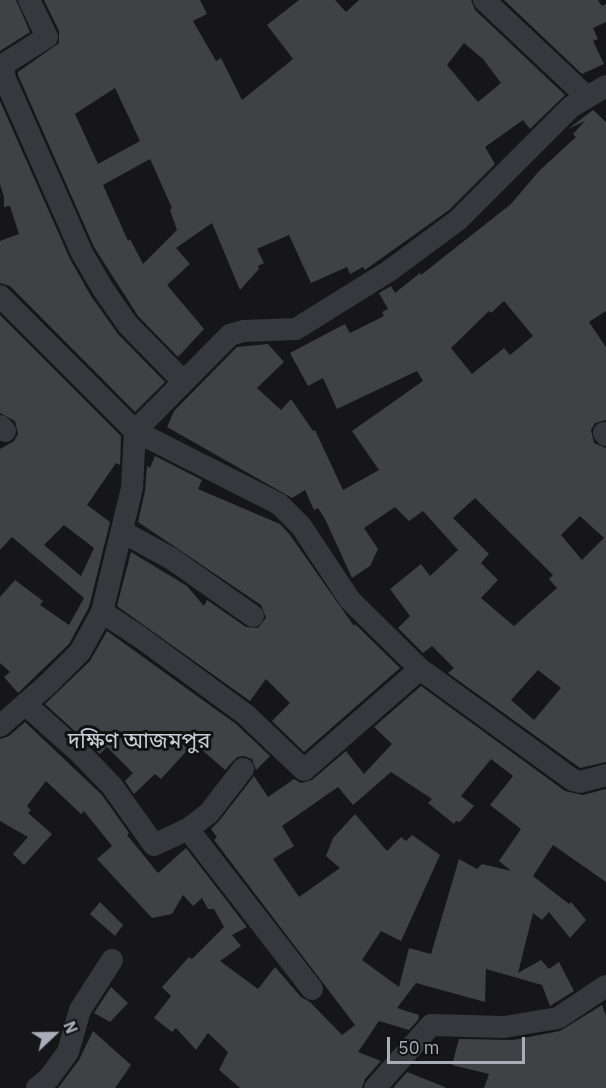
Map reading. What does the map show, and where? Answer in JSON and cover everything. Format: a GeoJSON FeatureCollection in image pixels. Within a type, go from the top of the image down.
{"type":"FeatureCollection","features":[{"type":"Feature","properties":{"kind":"street"},"geometry":{"type":"LineString","coordinates":[[29,0],[47,37],[3,65],[5,79],[82,253],[103,289],[128,325],[183,381]]}},
{"type":"Feature","properties":{"kind":"street"},"geometry":{"type":"LineString","coordinates":[[243,769],[209,813],[188,829],[154,845],[112,786],[79,752],[9,712],[80,652],[102,612],[132,488],[135,431],[230,335],[243,331],[296,328],[390,271],[458,220],[571,107],[596,92],[484,0]]}},
{"type":"Feature","properties":{"kind":"street"},"geometry":{"type":"LineString","coordinates":[[0,296],[135,431],[279,504],[301,526],[350,600],[420,669],[573,780],[580,782],[606,775]]}},
{"type":"Feature","properties":{"kind":"street"},"geometry":{"type":"LineString","coordinates":[[123,532],[172,559],[253,616]]}},
{"type":"Feature","properties":{"kind":"street"},"geometry":{"type":"LineString","coordinates":[[102,612],[245,714],[304,770],[420,669]]}},
{"type":"Feature","properties":{"kind":"street"},"geometry":{"type":"LineString","coordinates":[[188,829],[312,989]]}},
{"type":"Feature","properties":{"kind":"street"},"geometry":{"type":"LineString","coordinates":[[38,1088],[49,1078],[68,1052],[80,1010],[112,960]]}},
{"type":"Feature","properties":{"kind":"street"},"geometry":{"type":"LineString","coordinates":[[375,1088],[431,1025],[504,1027],[558,1018],[606,986]]}},
{"type":"Feature","properties":{"kind":"building"},"geometry":{"type":"Polygon","coordinates":[[[0,0],[16,0],[30,32],[0,51],[0,0]]]}},
{"type":"Feature","properties":{"kind":"building"},"geometry":{"type":"Polygon","coordinates":[[[44,0],[200,0],[207,14],[193,21],[216,61],[221,58],[242,100],[293,59],[267,25],[299,0],[335,0],[346,12],[359,0],[471,0],[475,10],[565,95],[530,129],[523,120],[485,147],[495,164],[449,210],[365,270],[363,267],[350,274],[347,267],[311,283],[289,235],[257,249],[264,263],[258,266],[259,269],[240,290],[212,223],[176,248],[190,264],[167,285],[204,329],[178,357],[138,316],[94,247],[18,75],[18,72],[59,43],[59,31],[44,0]],[[464,43],[447,65],[478,102],[501,83],[483,59],[464,43]],[[115,88],[75,114],[98,164],[140,141],[115,88]],[[150,159],[103,185],[128,241],[130,239],[143,264],[177,230],[170,210],[172,208],[150,159]]]}},
{"type":"Feature","properties":{"kind":"building"},"geometry":{"type":"Polygon","coordinates":[[[504,0],[598,0],[602,6],[606,4],[606,22],[593,28],[598,39],[593,41],[604,64],[582,74],[504,0]]]}},
{"type":"Feature","properties":{"kind":"building"},"geometry":{"type":"Polygon","coordinates":[[[0,101],[70,259],[91,296],[118,334],[165,382],[135,412],[10,286],[0,283],[0,241],[19,234],[10,206],[4,207],[0,184],[0,101]]]}},
{"type":"Feature","properties":{"kind":"building"},"geometry":{"type":"Polygon","coordinates":[[[593,110],[606,122],[606,311],[589,322],[606,347],[606,420],[595,423],[591,430],[594,443],[606,448],[606,762],[580,768],[448,673],[454,668],[432,646],[423,653],[398,628],[410,616],[390,589],[421,564],[430,576],[458,550],[423,511],[409,521],[395,507],[364,528],[378,549],[370,566],[352,578],[325,519],[318,508],[314,510],[305,490],[292,498],[167,427],[174,411],[237,347],[268,344],[284,362],[257,388],[281,410],[291,399],[313,431],[315,430],[343,490],[379,470],[352,431],[423,381],[417,371],[337,409],[323,378],[308,386],[290,353],[345,324],[350,333],[384,316],[382,312],[388,309],[379,293],[391,286],[395,293],[511,204],[539,171],[576,137],[573,134],[585,121],[568,129],[593,110]],[[504,301],[491,313],[489,311],[451,348],[472,374],[504,348],[510,355],[533,336],[504,301]],[[475,498],[453,518],[489,554],[481,563],[498,580],[481,598],[514,626],[557,588],[549,579],[553,575],[475,498]],[[580,516],[561,535],[582,560],[604,538],[580,516]],[[538,670],[511,700],[534,720],[561,688],[538,670]]]}},
{"type":"Feature","properties":{"kind":"building"},"geometry":{"type":"Polygon","coordinates":[[[0,315],[121,436],[120,465],[116,463],[87,505],[110,522],[89,607],[69,644],[18,693],[4,677],[10,672],[0,663],[0,597],[15,580],[43,601],[40,605],[69,625],[84,598],[12,537],[0,550],[0,449],[14,441],[18,434],[15,421],[0,413],[0,315]],[[64,525],[44,545],[81,576],[94,548],[64,525]]]}},
{"type":"Feature","properties":{"kind":"building"},"geometry":{"type":"Polygon","coordinates":[[[155,456],[202,480],[198,489],[280,524],[354,626],[355,624],[400,668],[304,752],[272,721],[290,703],[266,679],[250,701],[117,606],[131,552],[187,586],[204,606],[207,600],[246,627],[258,628],[266,618],[261,605],[138,522],[145,491],[147,466],[150,468],[155,456]]]}},
{"type":"Feature","properties":{"kind":"building"},"geometry":{"type":"Polygon","coordinates":[[[107,631],[236,724],[270,756],[256,770],[252,759],[244,756],[237,757],[225,770],[194,743],[161,779],[155,774],[134,794],[125,781],[133,773],[107,747],[100,754],[45,704],[90,661],[107,631]]]}},
{"type":"Feature","properties":{"kind":"building"},"geometry":{"type":"Polygon","coordinates":[[[421,686],[565,791],[583,795],[606,789],[606,882],[553,845],[533,876],[569,904],[571,902],[586,920],[570,938],[549,912],[542,920],[533,913],[518,973],[541,960],[549,969],[559,962],[574,991],[550,1006],[542,985],[486,969],[485,1002],[416,983],[397,1008],[419,1015],[418,1020],[409,1030],[379,1021],[358,1052],[381,1061],[365,1079],[362,1088],[240,1088],[219,1070],[228,1052],[208,1033],[196,1050],[176,1028],[172,1032],[154,1018],[171,996],[162,987],[189,957],[192,959],[224,927],[214,909],[208,909],[202,898],[193,906],[183,895],[172,914],[152,918],[97,859],[112,846],[84,811],[81,814],[46,781],[27,806],[31,810],[28,813],[52,834],[24,865],[13,854],[28,837],[0,821],[0,739],[9,736],[25,722],[102,795],[129,833],[127,835],[158,873],[186,848],[247,927],[232,935],[241,946],[220,961],[258,989],[275,967],[301,997],[310,1002],[342,1035],[355,1025],[214,840],[217,837],[211,829],[254,776],[268,797],[294,779],[301,783],[312,780],[346,751],[364,774],[392,744],[374,727],[421,686]],[[491,759],[461,796],[474,806],[460,822],[456,821],[454,824],[428,803],[432,799],[391,772],[353,805],[338,787],[282,826],[294,846],[273,859],[299,897],[340,868],[326,856],[333,838],[355,814],[387,851],[401,837],[406,841],[412,835],[440,855],[401,941],[381,931],[362,960],[399,987],[409,948],[431,954],[459,859],[477,869],[482,864],[511,871],[499,861],[521,829],[490,805],[513,776],[491,759]]]}},
{"type":"Feature","properties":{"kind":"building"},"geometry":{"type":"Polygon","coordinates":[[[100,902],[123,925],[115,936],[90,914],[100,902]]]}},
{"type":"Feature","properties":{"kind":"building"},"geometry":{"type":"Polygon","coordinates":[[[111,987],[128,1003],[110,1022],[94,1013],[111,987]]]}},
{"type":"Feature","properties":{"kind":"building"},"geometry":{"type":"Polygon","coordinates":[[[602,1005],[606,1016],[606,1088],[484,1088],[489,1074],[452,1065],[459,1039],[513,1040],[560,1031],[602,1005]]]}},
{"type":"Feature","properties":{"kind":"building"},"geometry":{"type":"Polygon","coordinates":[[[93,1031],[131,1065],[115,1088],[58,1088],[79,1060],[93,1031]]]}},
{"type":"Feature","properties":{"kind":"building"},"geometry":{"type":"Polygon","coordinates":[[[407,1072],[445,1087],[445,1088],[393,1088],[407,1072]]]}},
{"type":"Feature","properties":{"kind":"district","name":"দক্ষিণ আজমপুর"},"geometry":{"type":"Point","coordinates":[139,742]}}]}
